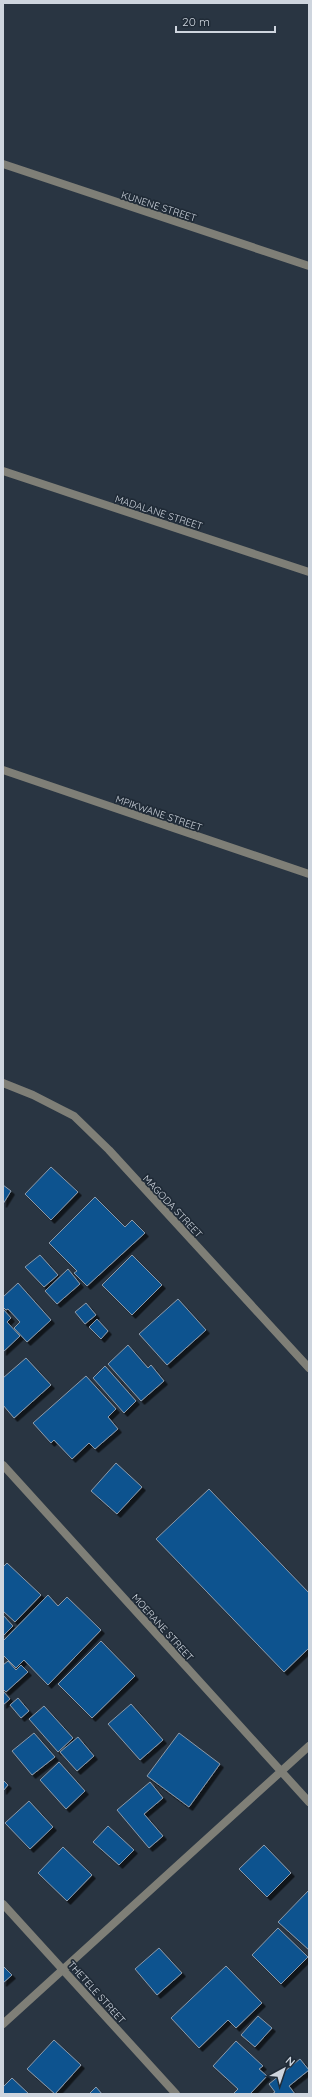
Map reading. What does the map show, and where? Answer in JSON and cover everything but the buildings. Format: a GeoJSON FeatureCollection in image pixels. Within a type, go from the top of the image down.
{"type":"FeatureCollection","features":[{"type":"Feature","properties":{"kind":"street","name":"KUNENE STREET"},"geometry":{"type":"LineString","coordinates":[[3,164],[309,266]]}},
{"type":"Feature","properties":{"kind":"street","name":"MADALANE STREET"},"geometry":{"type":"LineString","coordinates":[[3,471],[309,572]]}},
{"type":"Feature","properties":{"kind":"street","name":"MPIKWANE STREET"},"geometry":{"type":"LineString","coordinates":[[3,770],[309,874]]}},
{"type":"Feature","properties":{"kind":"street","name":"MAGODA STREET"},"geometry":{"type":"LineString","coordinates":[[3,1083],[34,1095],[74,1116],[109,1150],[309,1368]]}},
{"type":"Feature","properties":{"kind":"street","name":"MOERANE STREET"},"geometry":{"type":"LineString","coordinates":[[3,1465],[309,1802]]}},
{"type":"Feature","properties":{"kind":"street"},"geometry":{"type":"LineString","coordinates":[[3,2024],[309,1746]]}},
{"type":"Feature","properties":{"kind":"street","name":"THETELE STREET"},"geometry":{"type":"LineString","coordinates":[[3,1904],[176,2094]]}}]}
